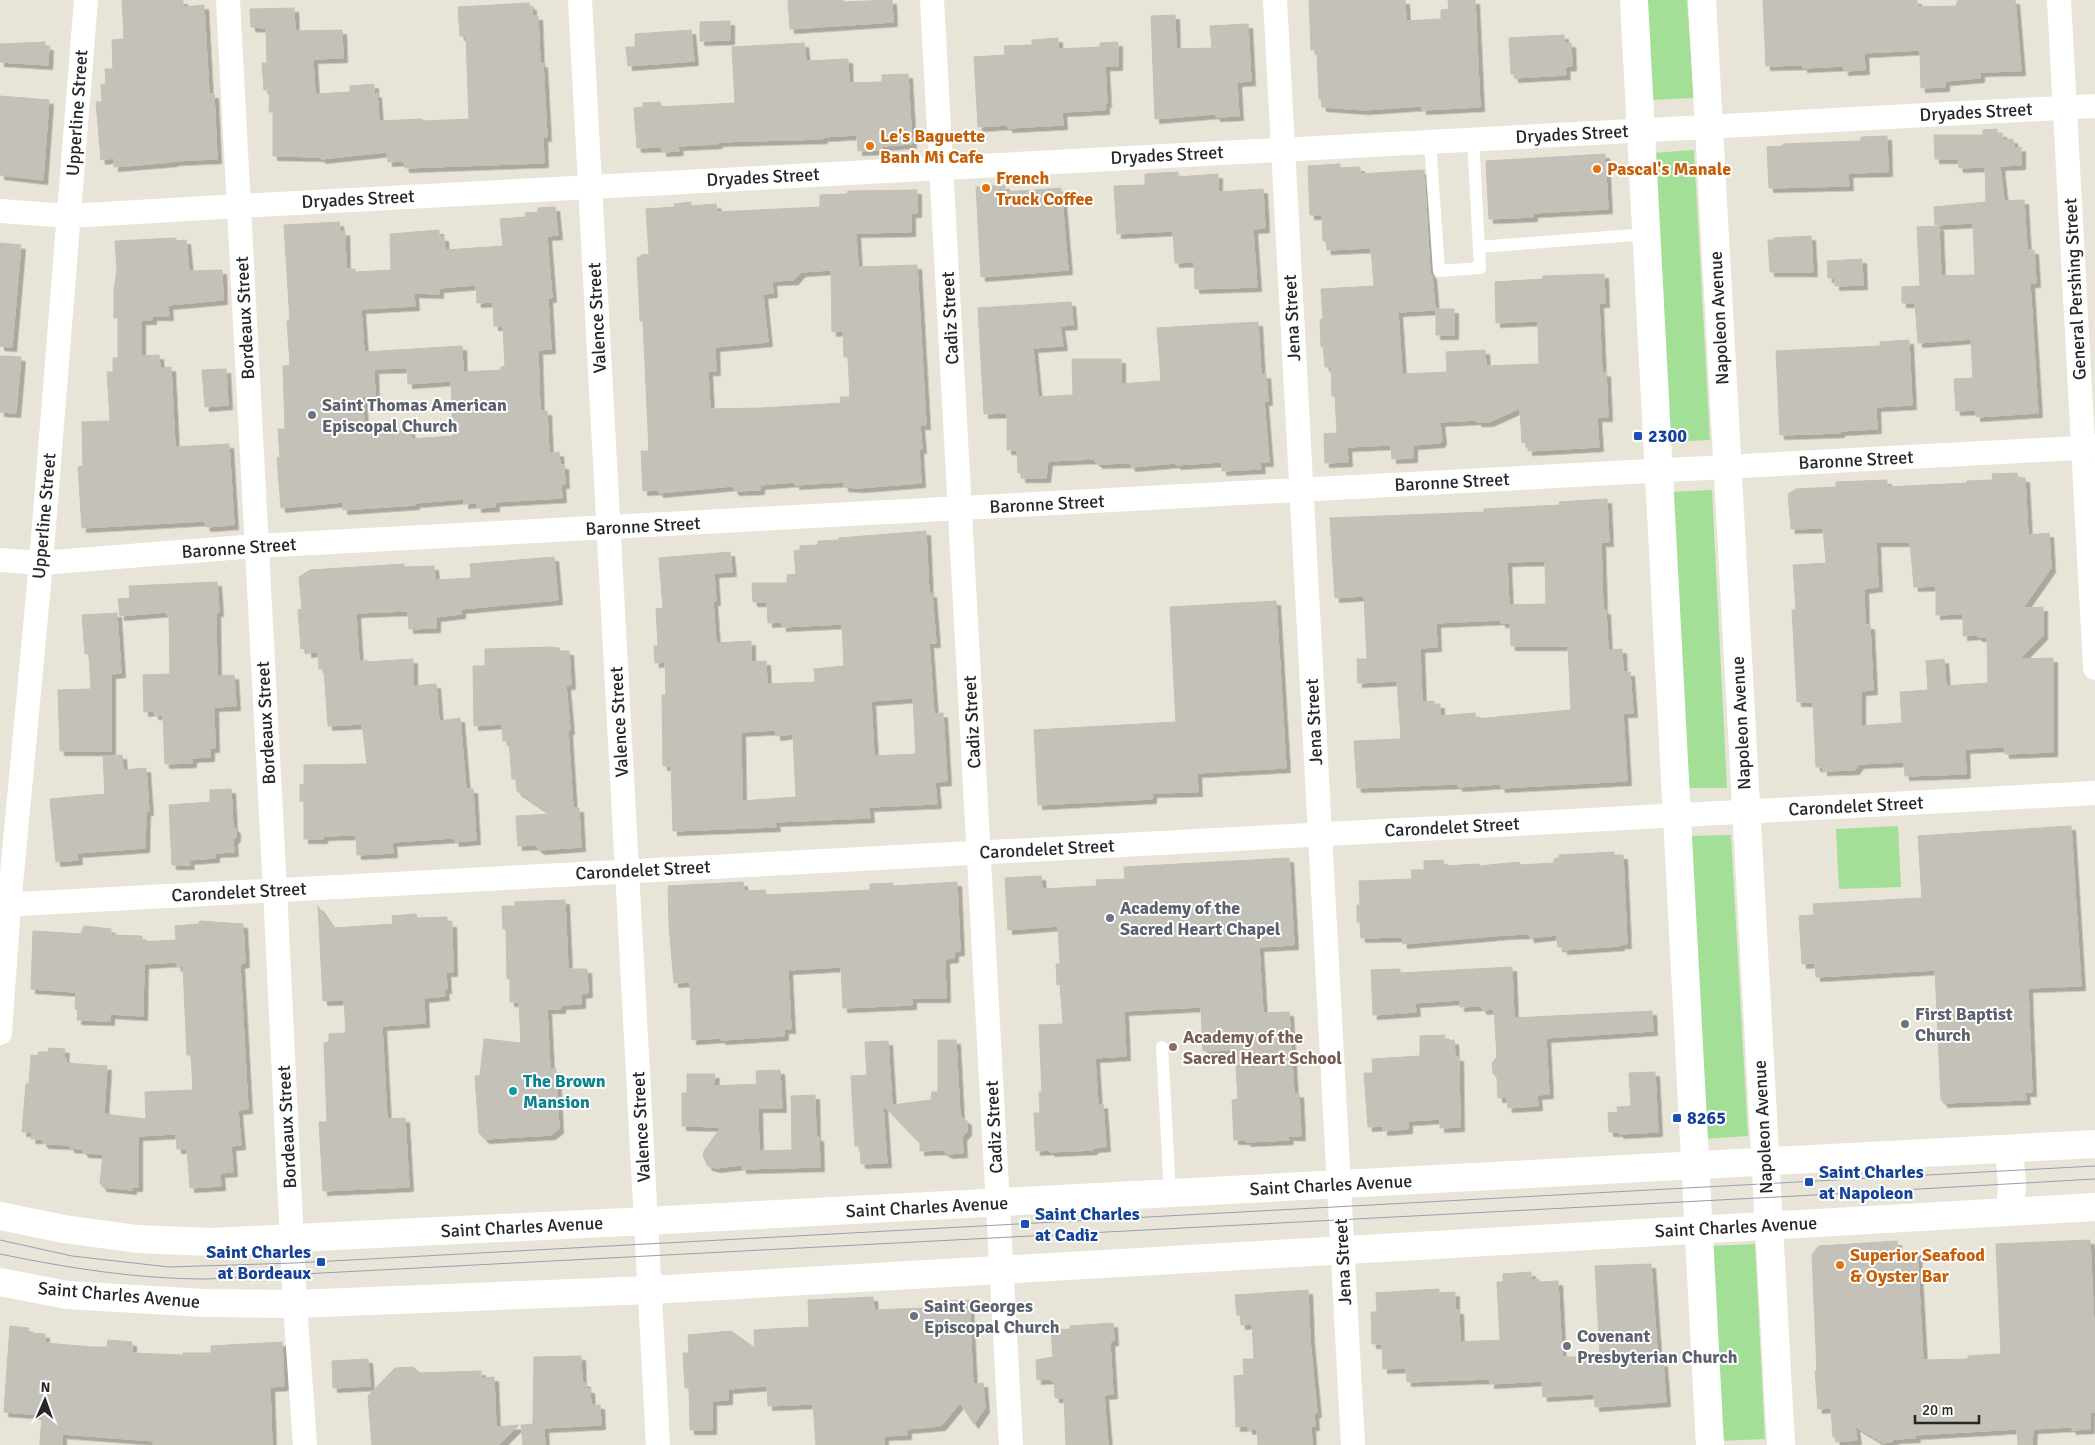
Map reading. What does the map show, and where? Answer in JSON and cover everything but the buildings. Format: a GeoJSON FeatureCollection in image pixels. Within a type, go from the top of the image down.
{"type":"FeatureCollection","features":[{"type":"Feature","properties":{"kind":"main road"},"geometry":{"type":"LineString","coordinates":[[1634,0],[1710,1445]]}},
{"type":"Feature","properties":{"kind":"main road","name":"Napoleon Avenue"},"geometry":{"type":"LineString","coordinates":[[1702,0],[1781,1445]]}},
{"type":"Feature","properties":{"kind":"main road","name":"Saint Charles Avenue"},"geometry":{"type":"LineString","coordinates":[[0,1216],[64,1229],[137,1239],[212,1242],[998,1203],[2095,1144]]}},
{"type":"Feature","properties":{"kind":"main road"},"geometry":{"type":"LineString","coordinates":[[2009,1149],[2012,1184],[2010,1212]]}},
{"type":"Feature","properties":{"kind":"main road","name":"Saint Charles Avenue"},"geometry":{"type":"LineString","coordinates":[[0,1282],[67,1295],[205,1303],[295,1304],[650,1290],[2095,1207]]}},
{"type":"Feature","properties":{"kind":"street","name":"Upperline Street"},"geometry":{"type":"LineString","coordinates":[[0,1033],[5,906],[40,563],[86,0]]}},
{"type":"Feature","properties":{"kind":"street","name":"Bordeaux Street"},"geometry":{"type":"LineString","coordinates":[[228,0],[276,890],[295,1304],[305,1445]]}},
{"type":"Feature","properties":{"kind":"street","name":"Valence Street"},"geometry":{"type":"LineString","coordinates":[[580,0],[658,1445]]}},
{"type":"Feature","properties":{"kind":"street","name":"Cadiz Street"},"geometry":{"type":"LineString","coordinates":[[932,0],[1011,1445]]}},
{"type":"Feature","properties":{"kind":"street","name":"Jena Street"},"geometry":{"type":"LineString","coordinates":[[1275,0],[1353,1445]]}},
{"type":"Feature","properties":{"kind":"street","name":"General Pershing Street"},"geometry":{"type":"LineString","coordinates":[[2059,0],[2089,448],[2095,668]]}},
{"type":"Feature","properties":{"kind":"street","name":"Dryades Street"},"geometry":{"type":"LineString","coordinates":[[0,211],[69,216],[590,186],[2095,106]]}},
{"type":"Feature","properties":{"kind":"street","name":"Baronne Street"},"geometry":{"type":"LineString","coordinates":[[0,560],[40,563],[256,546],[2089,448]]}},
{"type":"Feature","properties":{"kind":"street","name":"Carondelet Street"},"geometry":{"type":"LineString","coordinates":[[5,906],[2095,793]]}},
{"type":"Feature","properties":{"kind":"lane"},"geometry":{"type":"LineString","coordinates":[[1430,142],[1439,270],[1480,268],[1474,139]]}},
{"type":"Feature","properties":{"kind":"lane"},"geometry":{"type":"LineString","coordinates":[[1479,247],[1647,234]]}},
{"type":"Feature","properties":{"kind":"lane"},"geometry":{"type":"LineString","coordinates":[[1162,1047],[1170,1193]]}},
{"type":"Feature","properties":{"kind":"green space"},"geometry":{"type":"Polygon","coordinates":[[[1643,0],[1687,0],[1694,98],[1649,100],[1643,0]]]}},
{"type":"Feature","properties":{"kind":"green space"},"geometry":{"type":"Polygon","coordinates":[[[1694,150],[1710,440],[1667,442],[1652,153],[1694,150]]]}},
{"type":"Feature","properties":{"kind":"green space"},"geometry":{"type":"Polygon","coordinates":[[[1712,490],[1727,788],[1685,788],[1671,492],[1712,490]]]}},
{"type":"Feature","properties":{"kind":"green space"},"geometry":{"type":"Polygon","coordinates":[[[1898,826],[1901,887],[1839,889],[1836,829],[1898,826]]]}},
{"type":"Feature","properties":{"kind":"green space"},"geometry":{"type":"Polygon","coordinates":[[[1731,835],[1748,1136],[1704,1139],[1689,836],[1731,835]]]}},
{"type":"Feature","properties":{"kind":"green space"},"geometry":{"type":"Polygon","coordinates":[[[1755,1244],[1765,1439],[1720,1441],[1709,1246],[1755,1244]]]}},
{"type":"Feature","properties":{"kind":"tram line"},"geometry":{"type":"LineString","coordinates":[[0,1240],[72,1256],[169,1267],[294,1263],[2095,1166]]}},
{"type":"Feature","properties":{"kind":"tram line"},"geometry":{"type":"LineString","coordinates":[[0,1254],[103,1272],[207,1279],[2095,1179]]}},
{"type":"Feature","properties":{"kind":"place","name":"Le's Baguette Banh Mi Cafe"},"geometry":{"type":"Point","coordinates":[870,146]}},
{"type":"Feature","properties":{"kind":"place","name":"Pascal's Manale"},"geometry":{"type":"Point","coordinates":[1597,169]}},
{"type":"Feature","properties":{"kind":"place","name":"French Truck Coffee"},"geometry":{"type":"Point","coordinates":[986,188]}},
{"type":"Feature","properties":{"kind":"place","name":"Saint Thomas American Episcopal Church"},"geometry":{"type":"Point","coordinates":[312,415]}},
{"type":"Feature","properties":{"kind":"place","name":"2300"},"geometry":{"type":"Point","coordinates":[1638,436]}},
{"type":"Feature","properties":{"kind":"place","name":"Academy of the Sacred Heart Chapel"},"geometry":{"type":"Point","coordinates":[1110,918]}},
{"type":"Feature","properties":{"kind":"place","name":"First Baptist Church"},"geometry":{"type":"Point","coordinates":[1905,1024]}},
{"type":"Feature","properties":{"kind":"place","name":"Academy of the Sacred Heart School"},"geometry":{"type":"Point","coordinates":[1173,1047]}},
{"type":"Feature","properties":{"kind":"place","name":"The Brown Mansion"},"geometry":{"type":"Point","coordinates":[513,1091]}},
{"type":"Feature","properties":{"kind":"place","name":"8265"},"geometry":{"type":"Point","coordinates":[1677,1118]}},
{"type":"Feature","properties":{"kind":"place","name":"Saint Charles at Napoleon"},"geometry":{"type":"Point","coordinates":[1809,1182]}},
{"type":"Feature","properties":{"kind":"place","name":"Saint Charles at Cadiz"},"geometry":{"type":"Point","coordinates":[1025,1224]}},
{"type":"Feature","properties":{"kind":"place","name":"Saint Charles at Bordeaux"},"geometry":{"type":"Point","coordinates":[321,1262]}},
{"type":"Feature","properties":{"kind":"place","name":"Superior Seafood & Oyster Bar"},"geometry":{"type":"Point","coordinates":[1840,1265]}},
{"type":"Feature","properties":{"kind":"place","name":"Saint Georges Episcopal Church"},"geometry":{"type":"Point","coordinates":[914,1316]}},
{"type":"Feature","properties":{"kind":"place","name":"Covenant Presbyterian Church"},"geometry":{"type":"Point","coordinates":[1567,1346]}}]}
